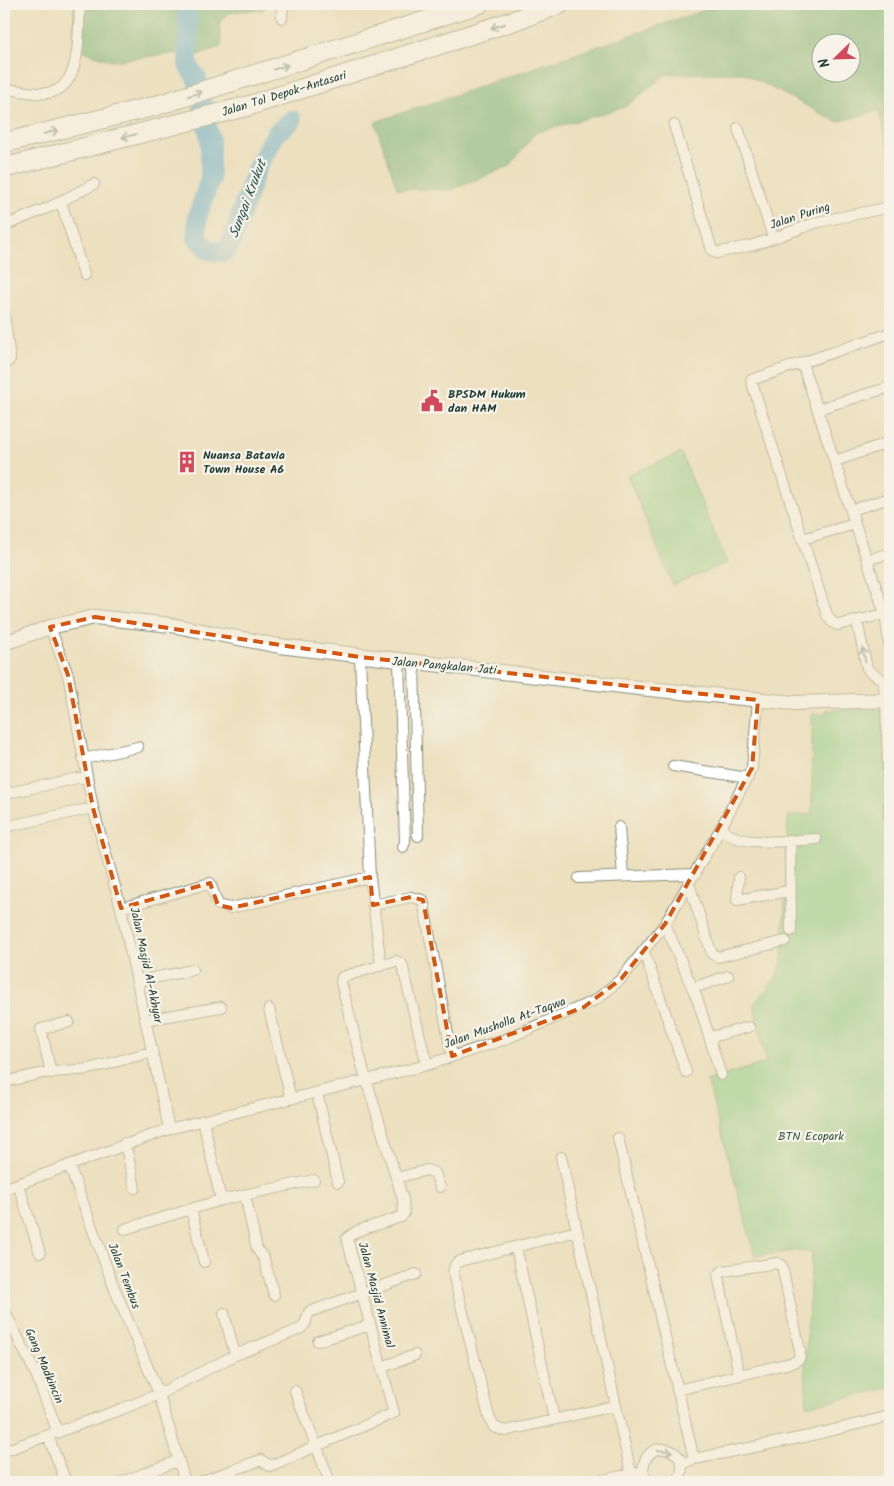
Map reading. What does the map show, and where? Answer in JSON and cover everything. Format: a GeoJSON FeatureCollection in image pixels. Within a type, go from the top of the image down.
{"type":"FeatureCollection","features":[{"type":"Feature","properties":{"kind":"highway"},"geometry":{"type":"LineString","coordinates":[[4,143],[155,106],[479,4]]}},
{"type":"Feature","properties":{"kind":"highway","name":"Jalan Tol Depok–Antasari"},"geometry":{"type":"LineString","coordinates":[[4,168],[257,104],[560,4]]}},
{"type":"Feature","properties":{"kind":"highway"},"geometry":{"type":"LineString","coordinates":[[257,74],[257,104]]}},
{"type":"Feature","properties":{"kind":"main road","name":"Jalan Pangkalan Jati"},"geometry":{"type":"LineString","coordinates":[[4,643],[50,626],[96,616],[171,625],[279,646],[360,657],[521,673],[638,688],[795,703],[888,700]]}},
{"type":"Feature","properties":{"kind":"street"},"geometry":{"type":"LineString","coordinates":[[4,87],[34,92],[57,90],[68,80],[75,69],[80,4]]}},
{"type":"Feature","properties":{"kind":"street"},"geometry":{"type":"LineString","coordinates":[[282,18],[283,4]]}},
{"type":"Feature","properties":{"kind":"street","name":"Jalan Puring"},"geometry":{"type":"LineString","coordinates":[[674,125],[712,250],[719,254],[818,222],[890,207]]}},
{"type":"Feature","properties":{"kind":"street"},"geometry":{"type":"LineString","coordinates":[[738,128],[773,238]]}},
{"type":"Feature","properties":{"kind":"street"},"geometry":{"type":"LineString","coordinates":[[4,226],[61,202],[94,184]]}},
{"type":"Feature","properties":{"kind":"street"},"geometry":{"type":"LineString","coordinates":[[61,202],[84,275]]}},
{"type":"Feature","properties":{"kind":"street"},"geometry":{"type":"LineString","coordinates":[[4,312],[10,359],[4,366]]}},
{"type":"Feature","properties":{"kind":"street"},"geometry":{"type":"LineString","coordinates":[[885,614],[838,625],[832,622],[827,615],[750,380],[890,333]]}},
{"type":"Feature","properties":{"kind":"street"},"geometry":{"type":"LineString","coordinates":[[802,363],[885,614],[890,648]]}},
{"type":"Feature","properties":{"kind":"street"},"geometry":{"type":"LineString","coordinates":[[818,409],[890,386]]}},
{"type":"Feature","properties":{"kind":"street"},"geometry":{"type":"LineString","coordinates":[[835,461],[890,442]]}},
{"type":"Feature","properties":{"kind":"street"},"geometry":{"type":"LineString","coordinates":[[851,510],[890,498]]}},
{"type":"Feature","properties":{"kind":"street"},"geometry":{"type":"LineString","coordinates":[[802,539],[855,524]]}},
{"type":"Feature","properties":{"kind":"street"},"geometry":{"type":"LineString","coordinates":[[867,560],[890,553]]}},
{"type":"Feature","properties":{"kind":"street"},"geometry":{"type":"LineString","coordinates":[[857,621],[867,668],[870,672],[887,678],[890,835]]}},
{"type":"Feature","properties":{"kind":"street","name":"Jalan Masjid Al-Akhyar"},"geometry":{"type":"LineString","coordinates":[[50,626],[68,675],[93,808],[121,908],[169,1129]]}},
{"type":"Feature","properties":{"kind":"street"},"geometry":{"type":"LineString","coordinates":[[360,657],[370,877],[381,966],[396,961],[402,964],[427,1065]]}},
{"type":"Feature","properties":{"kind":"street"},"geometry":{"type":"LineString","coordinates":[[399,662],[403,846]]}},
{"type":"Feature","properties":{"kind":"street"},"geometry":{"type":"LineString","coordinates":[[414,663],[418,836]]}},
{"type":"Feature","properties":{"kind":"street","name":"Jalan Musholla At-Taqwa"},"geometry":{"type":"LineString","coordinates":[[4,1189],[169,1129],[427,1065],[506,1039],[584,1007],[607,993],[644,952],[665,924],[696,874],[748,778],[754,758],[758,700]]}},
{"type":"Feature","properties":{"kind":"street"},"geometry":{"type":"LineString","coordinates":[[83,759],[138,747]]}},
{"type":"Feature","properties":{"kind":"street"},"geometry":{"type":"LineString","coordinates":[[673,766],[748,778]]}},
{"type":"Feature","properties":{"kind":"street"},"geometry":{"type":"LineString","coordinates":[[4,794],[87,776]]}},
{"type":"Feature","properties":{"kind":"street"},"geometry":{"type":"LineString","coordinates":[[4,827],[93,808]]}},
{"type":"Feature","properties":{"kind":"street"},"geometry":{"type":"LineString","coordinates":[[619,827],[623,876]]}},
{"type":"Feature","properties":{"kind":"street"},"geometry":{"type":"LineString","coordinates":[[721,828],[727,835],[754,841],[816,839]]}},
{"type":"Feature","properties":{"kind":"street"},"geometry":{"type":"LineString","coordinates":[[790,840],[789,891],[791,931]]}},
{"type":"Feature","properties":{"kind":"street"},"geometry":{"type":"LineString","coordinates":[[579,878],[696,874]]}},
{"type":"Feature","properties":{"kind":"street"},"geometry":{"type":"LineString","coordinates":[[121,908],[210,883],[218,905],[231,908],[370,877]]}},
{"type":"Feature","properties":{"kind":"street"},"geometry":{"type":"LineString","coordinates":[[739,877],[737,900],[789,891]]}},
{"type":"Feature","properties":{"kind":"street"},"geometry":{"type":"LineString","coordinates":[[690,884],[712,954],[718,957],[785,941]]}},
{"type":"Feature","properties":{"kind":"street"},"geometry":{"type":"LineString","coordinates":[[374,906],[411,896],[423,900],[452,1056]]}},
{"type":"Feature","properties":{"kind":"street"},"geometry":{"type":"LineString","coordinates":[[665,924],[693,988],[711,1036],[721,1075]]}},
{"type":"Feature","properties":{"kind":"street"},"geometry":{"type":"LineString","coordinates":[[644,952],[686,1072]]}},
{"type":"Feature","properties":{"kind":"street","name":"Jalan Masjid Annimal"},"geometry":{"type":"LineString","coordinates":[[315,1445],[394,1413],[347,1238],[357,1230],[401,1217],[404,1213],[403,1200],[367,1080],[341,980],[381,966]]}},
{"type":"Feature","properties":{"kind":"street"},"geometry":{"type":"LineString","coordinates":[[138,981],[193,970]]}},
{"type":"Feature","properties":{"kind":"street"},"geometry":{"type":"LineString","coordinates":[[693,988],[728,976]]}},
{"type":"Feature","properties":{"kind":"street"},"geometry":{"type":"LineString","coordinates":[[145,1020],[221,1007]]}},
{"type":"Feature","properties":{"kind":"street"},"geometry":{"type":"LineString","coordinates":[[268,1009],[291,1099]]}},
{"type":"Feature","properties":{"kind":"street"},"geometry":{"type":"LineString","coordinates":[[51,1072],[41,1029],[69,1022]]}},
{"type":"Feature","properties":{"kind":"street"},"geometry":{"type":"LineString","coordinates":[[711,1036],[749,1027]]}},
{"type":"Feature","properties":{"kind":"street"},"geometry":{"type":"LineString","coordinates":[[4,1082],[51,1072],[89,1069],[151,1052]]}},
{"type":"Feature","properties":{"kind":"street"},"geometry":{"type":"LineString","coordinates":[[317,1093],[338,1182]]}},
{"type":"Feature","properties":{"kind":"street"},"geometry":{"type":"LineString","coordinates":[[203,1120],[221,1200]]}},
{"type":"Feature","properties":{"kind":"street"},"geometry":{"type":"LineString","coordinates":[[618,1138],[694,1459]]}},
{"type":"Feature","properties":{"kind":"street"},"geometry":{"type":"LineString","coordinates":[[125,1144],[135,1188]]}},
{"type":"Feature","properties":{"kind":"street"},"geometry":{"type":"LineString","coordinates":[[561,1157],[614,1406],[632,1478]]}},
{"type":"Feature","properties":{"kind":"street","name":"Jalan Tembus"},"geometry":{"type":"LineString","coordinates":[[69,1165],[115,1290],[159,1394],[177,1461],[185,1482]]}},
{"type":"Feature","properties":{"kind":"street"},"geometry":{"type":"LineString","coordinates":[[396,1178],[427,1170],[435,1174],[440,1187]]}},
{"type":"Feature","properties":{"kind":"street"},"geometry":{"type":"LineString","coordinates":[[125,1229],[221,1200],[314,1180]]}},
{"type":"Feature","properties":{"kind":"street"},"geometry":{"type":"LineString","coordinates":[[18,1184],[40,1253]]}},
{"type":"Feature","properties":{"kind":"street"},"geometry":{"type":"LineString","coordinates":[[245,1195],[257,1249],[264,1259],[274,1296]]}},
{"type":"Feature","properties":{"kind":"street"},"geometry":{"type":"LineString","coordinates":[[191,1209],[204,1262]]}},
{"type":"Feature","properties":{"kind":"street"},"geometry":{"type":"LineString","coordinates":[[577,1231],[460,1261],[455,1265],[454,1273],[488,1417],[494,1427],[505,1431],[614,1406]]}},
{"type":"Feature","properties":{"kind":"street"},"geometry":{"type":"LineString","coordinates":[[516,1247],[554,1419]]}},
{"type":"Feature","properties":{"kind":"street"},"geometry":{"type":"LineString","coordinates":[[677,1390],[794,1362],[799,1359],[800,1352],[782,1266],[777,1263],[723,1272],[718,1275],[739,1375]]}},
{"type":"Feature","properties":{"kind":"street"},"geometry":{"type":"LineString","coordinates":[[4,1451],[53,1435],[159,1394],[234,1355],[300,1329],[305,1324],[309,1312],[416,1274]]}},
{"type":"Feature","properties":{"kind":"street","name":"Gang Madkincin"},"geometry":{"type":"LineString","coordinates":[[4,1310],[36,1374],[66,1482]]}},
{"type":"Feature","properties":{"kind":"street"},"geometry":{"type":"LineString","coordinates":[[224,1312],[234,1355]]}},
{"type":"Feature","properties":{"kind":"street"},"geometry":{"type":"LineString","coordinates":[[318,1341],[370,1325]]}},
{"type":"Feature","properties":{"kind":"street"},"geometry":{"type":"LineString","coordinates":[[382,1367],[415,1355]]}},
{"type":"Feature","properties":{"kind":"street"},"geometry":{"type":"LineString","coordinates":[[295,1391],[330,1482]]}},
{"type":"Feature","properties":{"kind":"street"},"geometry":{"type":"LineString","coordinates":[[682,1464],[694,1459],[809,1436],[890,1416]]}},
{"type":"Feature","properties":{"kind":"street"},"geometry":{"type":"LineString","coordinates":[[200,1482],[261,1460],[270,1466],[315,1445]]}},
{"type":"Feature","properties":{"kind":"street"},"geometry":{"type":"LineString","coordinates":[[649,1482],[643,1472],[644,1462],[656,1450],[672,1451],[679,1456],[682,1464],[682,1474],[677,1482]]}},
{"type":"Feature","properties":{"kind":"street"},"geometry":{"type":"LineString","coordinates":[[122,1482],[177,1461]]}},
{"type":"Feature","properties":{"kind":"street"},"geometry":{"type":"LineString","coordinates":[[593,1482],[632,1478],[643,1472]]}},
{"type":"Feature","properties":{"kind":"highlighted area"},"geometry":{"type":"Polygon","coordinates":[[[95,617],[360,657],[758,700],[752,768],[665,924],[621,979],[584,1007],[452,1056],[423,900],[411,897],[373,905],[370,877],[231,908],[218,905],[210,883],[121,908],[93,808],[68,675],[50,627],[95,617]]]}},
{"type":"Feature","properties":{"kind":"green space"},"geometry":{"type":"Polygon","coordinates":[[[74,4],[185,4],[188,21],[186,52],[112,61],[74,48],[74,4]]]}},
{"type":"Feature","properties":{"kind":"green space"},"geometry":{"type":"Polygon","coordinates":[[[189,4],[267,4],[267,6],[263,10],[239,11],[227,14],[220,23],[221,47],[197,55],[190,51],[191,23],[189,4]]]}},
{"type":"Feature","properties":{"kind":"green space"},"geometry":{"type":"Polygon","coordinates":[[[722,4],[890,4],[890,153],[878,111],[837,122],[743,73],[667,74],[625,107],[535,133],[510,166],[451,190],[397,189],[375,122],[722,4]]]}},
{"type":"Feature","properties":{"kind":"green space"},"geometry":{"type":"Polygon","coordinates":[[[681,453],[727,563],[673,585],[627,475],[681,453]]]}},
{"type":"Feature","properties":{"kind":"green space","name":"BTN Ecopark"},"geometry":{"type":"Polygon","coordinates":[[[882,709],[890,762],[890,1388],[807,1406],[805,1371],[812,1252],[794,1251],[755,1256],[707,1080],[766,1063],[754,1004],[778,976],[783,955],[788,816],[812,814],[812,714],[826,714],[826,710],[882,709]]]}},
{"type":"Feature","properties":{"kind":"waterway","name":"Sungai Krukut"},"geometry":{"type":"LineString","coordinates":[[185,4],[188,21],[188,65],[197,79],[210,140],[210,179],[197,218],[197,238],[208,250],[224,252],[231,244],[256,170],[276,133],[292,120]]}},
{"type":"Feature","properties":{"kind":"place","name":"BPSDM Hukum dan HAM"},"geometry":{"type":"Point","coordinates":[432,401]}},
{"type":"Feature","properties":{"kind":"place","name":"Nuansa Batavia Town House A6"},"geometry":{"type":"Point","coordinates":[187,462]}}]}
